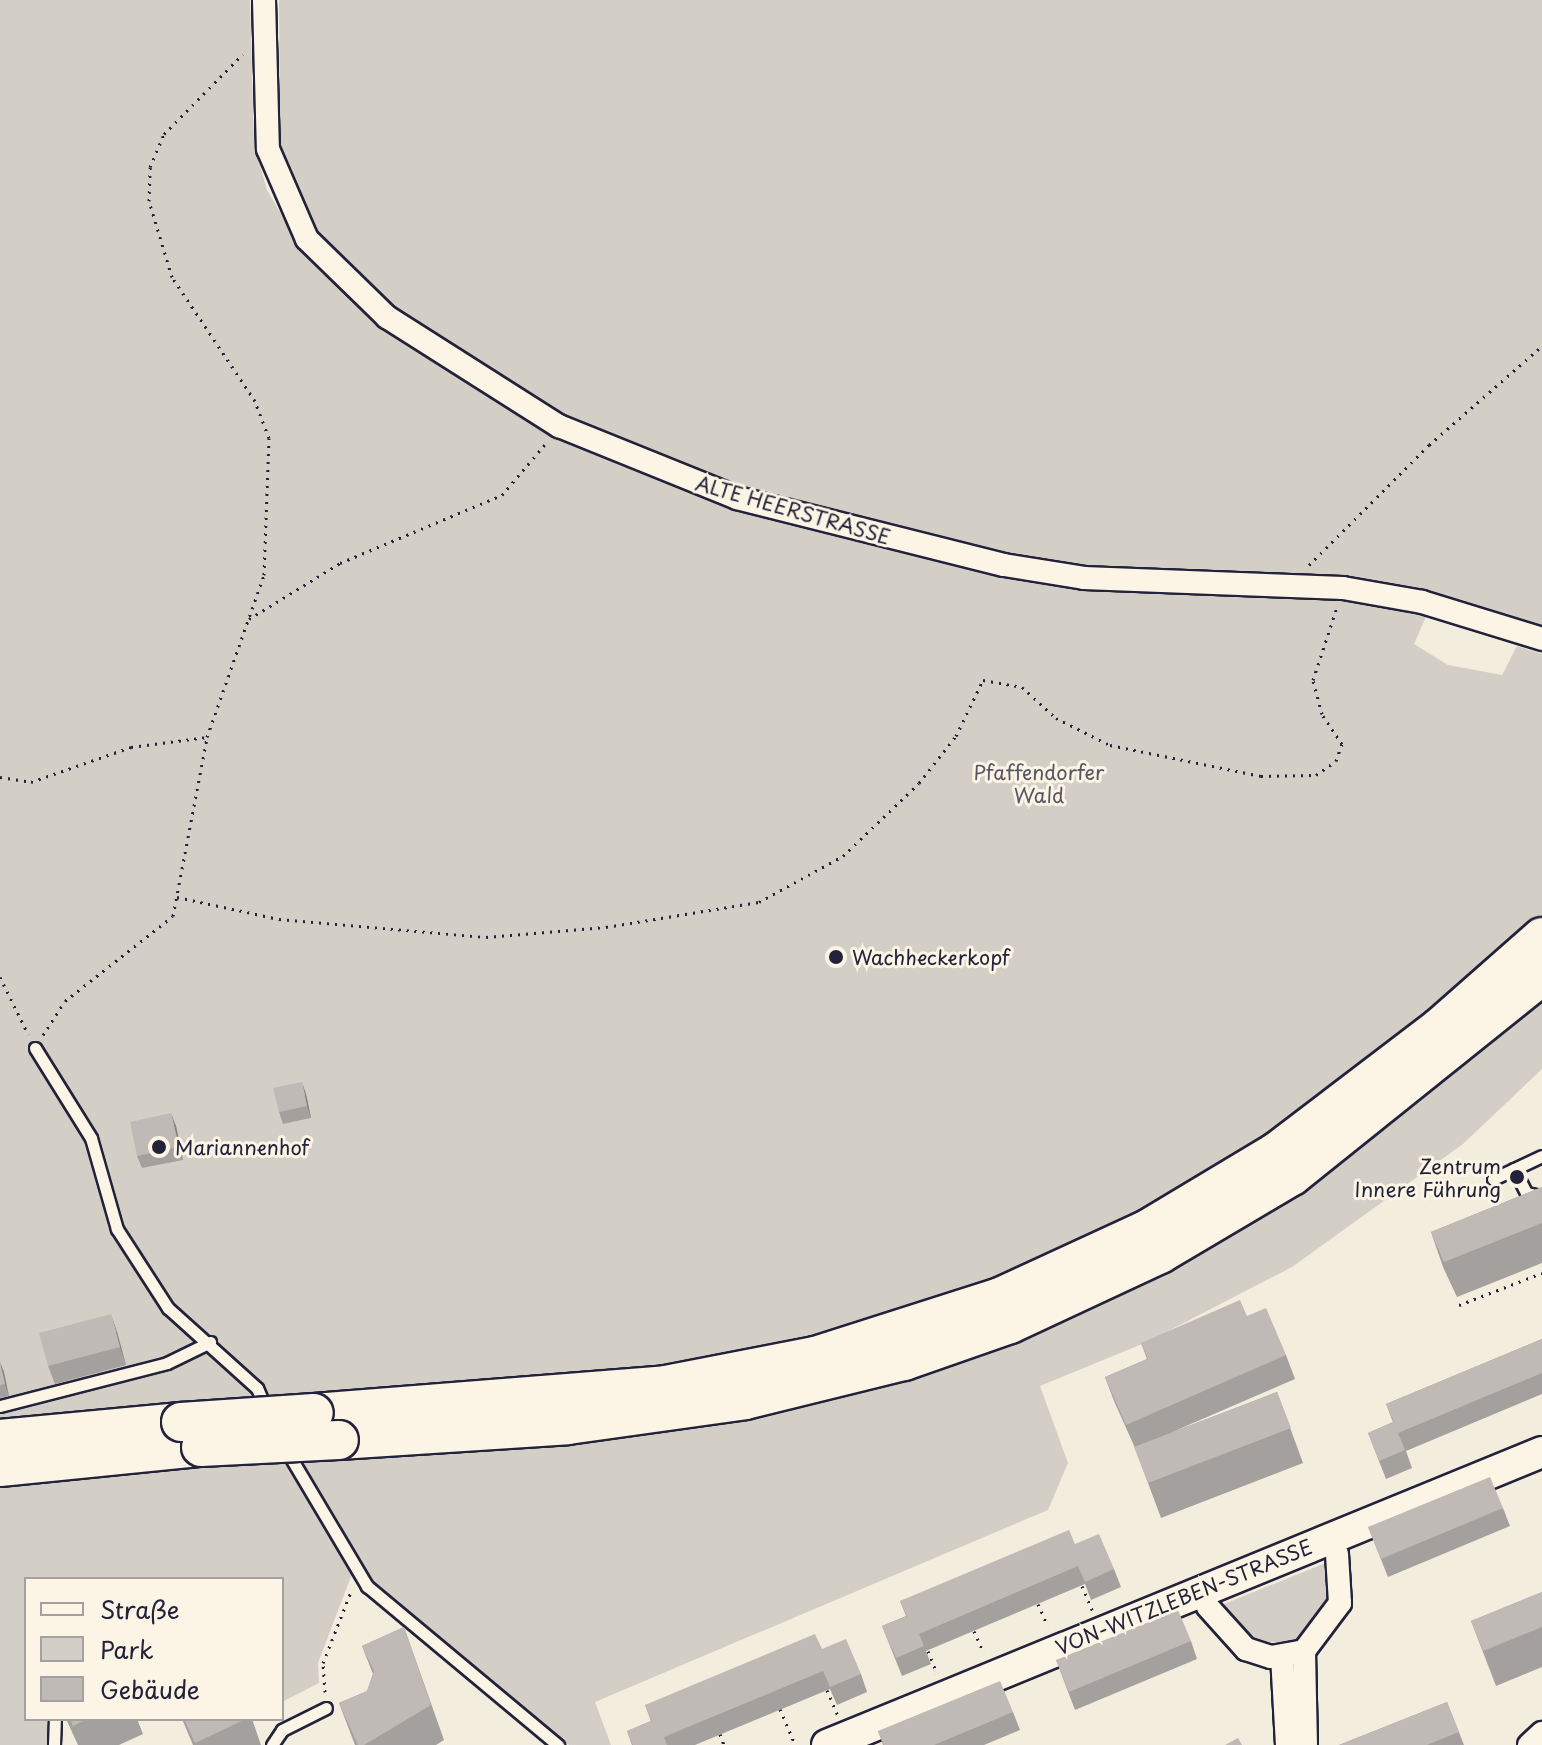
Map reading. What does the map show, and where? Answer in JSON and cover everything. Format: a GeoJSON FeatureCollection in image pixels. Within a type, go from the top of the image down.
{"type":"FeatureCollection","features":[{"type":"Feature","properties":{"kind":"highway"},"geometry":{"type":"LineString","coordinates":[[326,1427],[681,1383],[815,1356],[1000,1297],[1146,1230],[1276,1152],[1440,1027],[1542,937]]}},
{"type":"Feature","properties":{"kind":"highway"},"geometry":{"type":"LineString","coordinates":[[0,1439],[326,1427],[568,1425],[745,1400],[904,1361],[1010,1324],[1160,1254],[1292,1176],[1542,976]]}},
{"type":"Feature","properties":{"kind":"highway"},"geometry":{"type":"LineString","coordinates":[[0,1467],[191,1434]]}},
{"type":"Feature","properties":{"kind":"street","name":"ALTE HEERSTRASSE"},"geometry":{"type":"LineString","coordinates":[[264,0],[264,49],[274,174],[307,239],[387,317],[559,426],[715,491],[1004,565],[1112,580],[1295,583],[1343,588],[1422,602],[1542,639]]}},
{"type":"Feature","properties":{"kind":"street","name":"VON-WITZLEBEN-STRASSE"},"geometry":{"type":"LineString","coordinates":[[834,1734],[1542,1452]]}},
{"type":"Feature","properties":{"kind":"street"},"geometry":{"type":"LineString","coordinates":[[1287,1745],[1293,1654],[1340,1603],[1337,1554]]}},
{"type":"Feature","properties":{"kind":"street"},"geometry":{"type":"LineString","coordinates":[[1208,1607],[1235,1643],[1293,1654]]}},
{"type":"Feature","properties":{"kind":"street"},"geometry":{"type":"LineString","coordinates":[[1293,1654],[1306,1745]]}},
{"type":"Feature","properties":{"kind":"street"},"geometry":{"type":"LineString","coordinates":[[1529,1745],[1542,1733]]}},
{"type":"Feature","properties":{"kind":"lane"},"geometry":{"type":"LineString","coordinates":[[35,1048],[91,1138],[117,1229],[168,1308],[210,1342],[257,1388],[303,1487],[358,1575],[558,1745]]}},
{"type":"Feature","properties":{"kind":"lane"},"geometry":{"type":"LineString","coordinates":[[1493,1179],[1542,1156]]}},
{"type":"Feature","properties":{"kind":"lane"},"geometry":{"type":"LineString","coordinates":[[1514,1169],[1529,1196],[1542,1196]]}},
{"type":"Feature","properties":{"kind":"lane"},"geometry":{"type":"LineString","coordinates":[[0,1406],[37,1393],[167,1363],[210,1342]]}},
{"type":"Feature","properties":{"kind":"lane"},"geometry":{"type":"LineString","coordinates":[[14,1391],[37,1393]]}},
{"type":"Feature","properties":{"kind":"lane"},"geometry":{"type":"LineString","coordinates":[[272,1745],[282,1730],[326,1708]]}},
{"type":"Feature","properties":{"kind":"lane"},"geometry":{"type":"LineString","coordinates":[[54,1745],[55,1721]]}},
{"type":"Feature","properties":{"kind":"path"},"geometry":{"type":"LineString","coordinates":[[35,1048],[65,1001],[173,916],[207,737],[249,619],[271,536],[269,438],[255,401],[172,277],[149,201],[150,167],[164,134],[217,76],[246,52],[264,49]]}},
{"type":"Feature","properties":{"kind":"path"},"geometry":{"type":"LineString","coordinates":[[1295,583],[1429,445],[1542,346]]}},
{"type":"Feature","properties":{"kind":"path"},"geometry":{"type":"LineString","coordinates":[[249,619],[340,563],[502,495],[559,426]]}},
{"type":"Feature","properties":{"kind":"path"},"geometry":{"type":"LineString","coordinates":[[177,897],[279,919],[486,937],[606,927],[759,902],[843,856],[919,783],[956,736],[983,680],[1022,687],[1056,718],[1110,745],[1261,776],[1316,775],[1336,761],[1342,744],[1322,714],[1313,680],[1343,588]]}},
{"type":"Feature","properties":{"kind":"path"},"geometry":{"type":"LineString","coordinates":[[0,777],[31,782],[131,747],[207,737]]}},
{"type":"Feature","properties":{"kind":"path"},"geometry":{"type":"LineString","coordinates":[[0,977],[35,1048]]}},
{"type":"Feature","properties":{"kind":"path"},"geometry":{"type":"LineString","coordinates":[[1459,1305],[1542,1275]]}},
{"type":"Feature","properties":{"kind":"path"},"geometry":{"type":"LineString","coordinates":[[326,1708],[323,1663],[358,1575]]}},
{"type":"Feature","properties":{"kind":"path"},"geometry":{"type":"LineString","coordinates":[[1082,1586],[1095,1618]]}},
{"type":"Feature","properties":{"kind":"path"},"geometry":{"type":"LineString","coordinates":[[1038,1604],[1052,1636]]}},
{"type":"Feature","properties":{"kind":"path"},"geometry":{"type":"LineString","coordinates":[[974,1631],[988,1662]]}},
{"type":"Feature","properties":{"kind":"path"},"geometry":{"type":"LineString","coordinates":[[928,1651],[941,1681]]}},
{"type":"Feature","properties":{"kind":"path"},"geometry":{"type":"LineString","coordinates":[[827,1690],[834,1734]]}},
{"type":"Feature","properties":{"kind":"path"},"geometry":{"type":"LineString","coordinates":[[780,1709],[794,1742]]}},
{"type":"Feature","properties":{"kind":"path"},"geometry":{"type":"LineString","coordinates":[[720,1734],[724,1745]]}},
{"type":"Feature","properties":{"kind":"green space","name":"Pfaffendorfer Wald"},"geometry":{"type":"Polygon","coordinates":[[[0,0],[250,0],[254,145],[267,190],[306,257],[383,328],[593,452],[714,500],[993,572],[1298,592],[1428,612],[1414,644],[1448,665],[1502,675],[1517,646],[1542,654],[1542,924],[1272,1143],[1114,1234],[813,1352],[0,1436],[0,0]]]}},
{"type":"Feature","properties":{"kind":"green space"},"geometry":{"type":"Polygon","coordinates":[[[279,0],[1542,0],[1542,627],[1363,579],[1082,570],[1002,559],[771,500],[560,419],[392,311],[309,224],[280,146],[279,0]]]}},
{"type":"Feature","properties":{"kind":"green space"},"geometry":{"type":"Polygon","coordinates":[[[1542,989],[1542,1069],[1463,1144],[1292,1267],[1147,1342],[1040,1386],[1068,1463],[1048,1510],[595,1702],[611,1745],[569,1745],[373,1583],[312,1490],[302,1460],[823,1393],[1542,989]]]}},
{"type":"Feature","properties":{"kind":"green space"},"geometry":{"type":"Polygon","coordinates":[[[241,1456],[243,1464],[284,1462],[352,1574],[318,1663],[319,1683],[284,1701],[284,1577],[24,1577],[24,1721],[47,1721],[49,1745],[0,1745],[0,1478],[241,1456]]]}},
{"type":"Feature","properties":{"kind":"green space"},"geometry":{"type":"Polygon","coordinates":[[[1328,1562],[1330,1605],[1300,1641],[1254,1643],[1219,1606],[1328,1562]]]}},
{"type":"Feature","properties":{"kind":"building"},"geometry":{"type":"Polygon","coordinates":[[[302,1082],[307,1106],[279,1112],[273,1088],[302,1082]]]}},
{"type":"Feature","properties":{"kind":"building"},"geometry":{"type":"Polygon","coordinates":[[[171,1113],[179,1147],[137,1156],[130,1122],[171,1113]]]}},
{"type":"Feature","properties":{"kind":"building"},"geometry":{"type":"Polygon","coordinates":[[[1542,1187],[1542,1223],[1444,1262],[1431,1232],[1542,1187]]]}},
{"type":"Feature","properties":{"kind":"building"},"geometry":{"type":"Polygon","coordinates":[[[1240,1300],[1247,1316],[1266,1308],[1286,1355],[1126,1425],[1105,1377],[1148,1359],[1141,1343],[1240,1300]]]}},
{"type":"Feature","properties":{"kind":"building"},"geometry":{"type":"Polygon","coordinates":[[[111,1314],[120,1347],[48,1366],[39,1333],[111,1314]]]}},
{"type":"Feature","properties":{"kind":"building"},"geometry":{"type":"Polygon","coordinates":[[[1542,1339],[1542,1373],[1398,1433],[1405,1450],[1379,1461],[1368,1433],[1394,1422],[1386,1404],[1542,1339]]]}},
{"type":"Feature","properties":{"kind":"building"},"geometry":{"type":"Polygon","coordinates":[[[0,1363],[5,1384],[0,1385],[0,1363]]]}},
{"type":"Feature","properties":{"kind":"building"},"geometry":{"type":"Polygon","coordinates":[[[1277,1392],[1291,1428],[1148,1483],[1134,1447],[1277,1392]]]}},
{"type":"Feature","properties":{"kind":"building"},"geometry":{"type":"Polygon","coordinates":[[[1490,1477],[1503,1508],[1381,1559],[1368,1527],[1490,1477]]]}},
{"type":"Feature","properties":{"kind":"building"},"geometry":{"type":"Polygon","coordinates":[[[1069,1530],[1075,1544],[1099,1534],[1114,1569],[1085,1582],[1078,1566],[919,1634],[924,1646],[896,1658],[882,1626],[907,1616],[900,1601],[1069,1530]]]}},
{"type":"Feature","properties":{"kind":"building"},"geometry":{"type":"Polygon","coordinates":[[[1542,1592],[1542,1627],[1483,1651],[1471,1621],[1542,1592]]]}},
{"type":"Feature","properties":{"kind":"building"},"geometry":{"type":"Polygon","coordinates":[[[1178,1610],[1191,1641],[1069,1692],[1056,1660],[1178,1610]]]}},
{"type":"Feature","properties":{"kind":"building"},"geometry":{"type":"Polygon","coordinates":[[[404,1627],[431,1705],[364,1745],[358,1745],[339,1703],[367,1691],[374,1671],[362,1646],[404,1627]]]}},
{"type":"Feature","properties":{"kind":"building"},"geometry":{"type":"Polygon","coordinates":[[[815,1634],[822,1649],[846,1639],[861,1674],[830,1687],[823,1671],[664,1737],[667,1745],[633,1745],[627,1731],[652,1721],[645,1705],[815,1634]]]}},
{"type":"Feature","properties":{"kind":"building"},"geometry":{"type":"Polygon","coordinates":[[[1000,1681],[1013,1712],[934,1745],[884,1745],[878,1731],[1000,1681]]]}},
{"type":"Feature","properties":{"kind":"building"},"geometry":{"type":"Polygon","coordinates":[[[1447,1702],[1459,1732],[1427,1745],[1339,1745],[1447,1702]]]}},
{"type":"Feature","properties":{"kind":"building"},"geometry":{"type":"Polygon","coordinates":[[[185,1721],[242,1721],[195,1743],[185,1721]]]}},
{"type":"Feature","properties":{"kind":"building"},"geometry":{"type":"Polygon","coordinates":[[[1238,1738],[1242,1745],[1225,1745],[1238,1738]]]}},
{"type":"Feature","properties":{"kind":"place","name":"Wachheckerkopf"},"geometry":{"type":"Point","coordinates":[836,957]}},
{"type":"Feature","properties":{"kind":"place","name":"Mariannenhof"},"geometry":{"type":"Point","coordinates":[159,1147]}},
{"type":"Feature","properties":{"kind":"place","name":"Zentrum Innere Führung"},"geometry":{"type":"Point","coordinates":[1517,1177]}}]}
